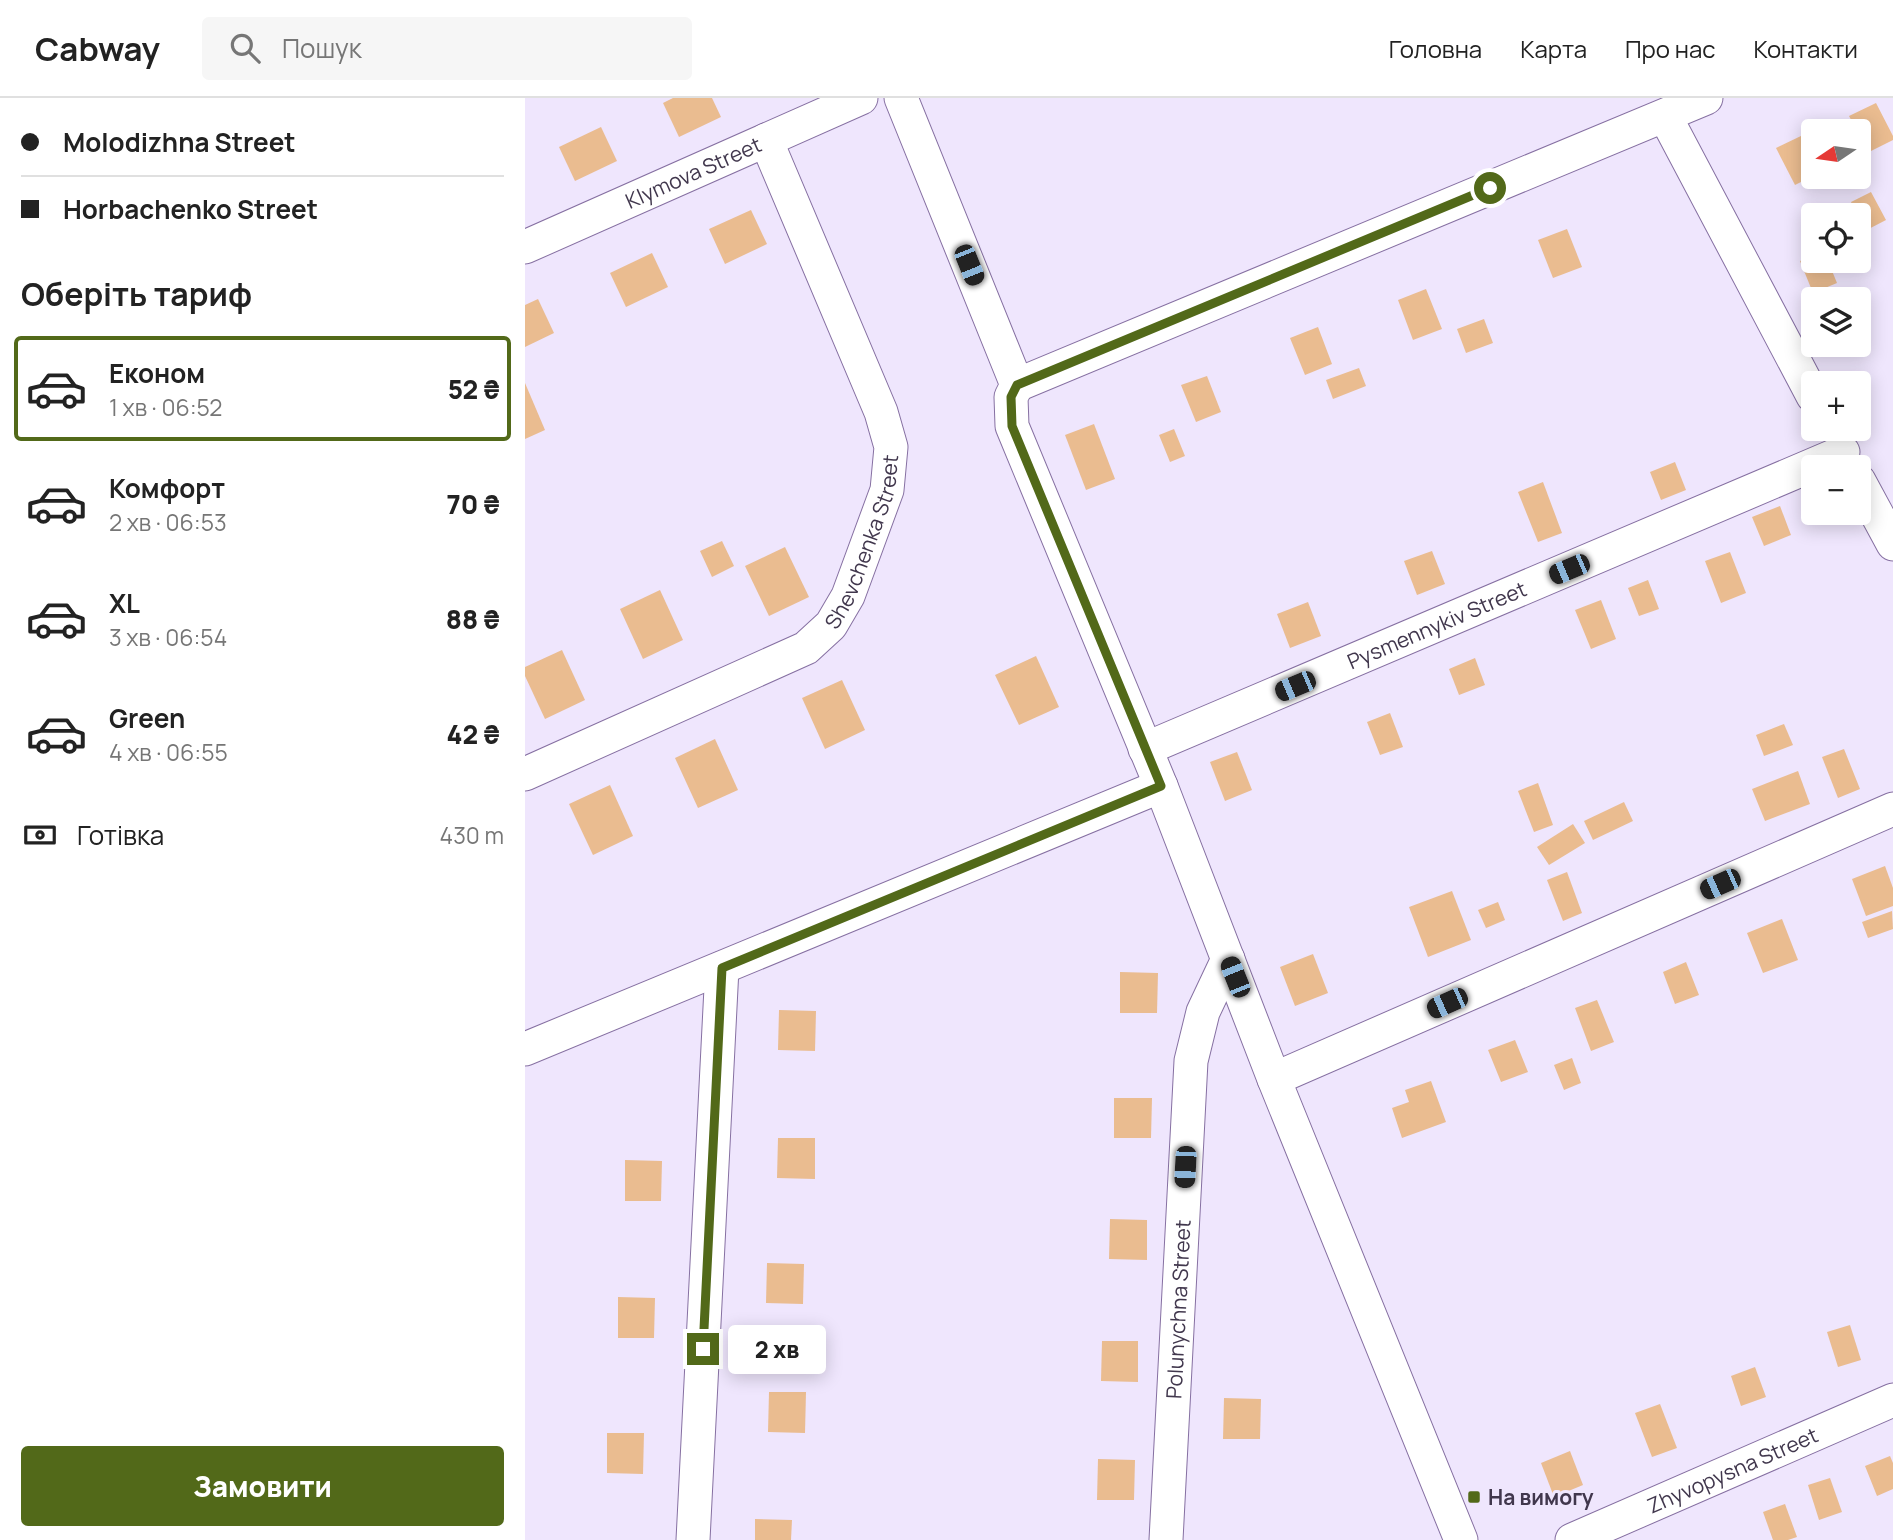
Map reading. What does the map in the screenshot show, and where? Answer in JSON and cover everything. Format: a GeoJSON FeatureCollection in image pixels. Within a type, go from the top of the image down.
{"type":"FeatureCollection","features":[{"type":"Feature","properties":{"kind":"street","name":"Klymova Street"},"geometry":{"type":"LineString","coordinates":[[525,247],[861,98]]}},
{"type":"Feature","properties":{"kind":"street"},"geometry":{"type":"LineString","coordinates":[[901,98],[1017,385]]}},
{"type":"Feature","properties":{"kind":"street"},"geometry":{"type":"LineString","coordinates":[[1461,1540],[1274,1079],[1161,786],[1012,426],[1011,397],[1017,385],[1706,98]]}},
{"type":"Feature","properties":{"kind":"street"},"geometry":{"type":"LineString","coordinates":[[1665,116],[1801,373]]}},
{"type":"Feature","properties":{"kind":"street","name":"Shevchenka Street"},"geometry":{"type":"LineString","coordinates":[[525,774],[806,648],[831,625],[848,596],[887,490],[891,447],[881,412],[766,140]]}},
{"type":"Feature","properties":{"kind":"street","name":"Pysmennykiv Street"},"geometry":{"type":"LineString","coordinates":[[1145,750],[1842,449]]}},
{"type":"Feature","properties":{"kind":"street"},"geometry":{"type":"LineString","coordinates":[[1871,503],[1893,544]]}},
{"type":"Feature","properties":{"kind":"street"},"geometry":{"type":"LineString","coordinates":[[525,1049],[1161,786]]}},
{"type":"Feature","properties":{"kind":"street"},"geometry":{"type":"LineString","coordinates":[[1274,1079],[1893,809]]}},
{"type":"Feature","properties":{"kind":"street","name":"Polunychna Street"},"geometry":{"type":"LineString","coordinates":[[1165,1540],[1191,1061],[1203,1012],[1228,960]]}},
{"type":"Feature","properties":{"kind":"street"},"geometry":{"type":"LineString","coordinates":[[693,1540],[722,968]]}},
{"type":"Feature","properties":{"kind":"street","name":"Zhyvopysna Street"},"geometry":{"type":"LineString","coordinates":[[1572,1540],[1893,1400]]}},
{"type":"Feature","properties":{"kind":"building"},"geometry":{"type":"Polygon","coordinates":[[[673,98],[712,98],[721,117],[679,137],[663,103],[673,98]]]}},
{"type":"Feature","properties":{"kind":"building"},"geometry":{"type":"Polygon","coordinates":[[[1876,103],[1893,140],[1871,151],[1871,119],[1851,119],[1849,116],[1876,103]]]}},
{"type":"Feature","properties":{"kind":"building"},"geometry":{"type":"Polygon","coordinates":[[[601,127],[617,161],[575,181],[559,147],[601,127]]]}},
{"type":"Feature","properties":{"kind":"building"},"geometry":{"type":"Polygon","coordinates":[[[1801,136],[1801,182],[1795,185],[1776,148],[1801,136]]]}},
{"type":"Feature","properties":{"kind":"building"},"geometry":{"type":"Polygon","coordinates":[[[1871,192],[1886,220],[1871,228],[1871,203],[1851,202],[1871,192]]]}},
{"type":"Feature","properties":{"kind":"building"},"geometry":{"type":"Polygon","coordinates":[[[751,210],[767,244],[725,264],[709,229],[751,210]]]}},
{"type":"Feature","properties":{"kind":"building"},"geometry":{"type":"Polygon","coordinates":[[[1567,229],[1582,267],[1553,278],[1538,240],[1567,229]]]}},
{"type":"Feature","properties":{"kind":"building"},"geometry":{"type":"Polygon","coordinates":[[[652,253],[668,287],[626,307],[610,273],[652,253]]]}},
{"type":"Feature","properties":{"kind":"building"},"geometry":{"type":"Polygon","coordinates":[[[1805,273],[1833,273],[1837,283],[1827,287],[1811,287],[1805,273]]]}},
{"type":"Feature","properties":{"kind":"building"},"geometry":{"type":"Polygon","coordinates":[[[1426,289],[1442,329],[1413,340],[1398,300],[1426,289]]]}},
{"type":"Feature","properties":{"kind":"building"},"geometry":{"type":"Polygon","coordinates":[[[538,299],[554,333],[525,347],[525,305],[538,299]]]}},
{"type":"Feature","properties":{"kind":"building"},"geometry":{"type":"Polygon","coordinates":[[[1484,319],[1493,343],[1466,353],[1457,329],[1484,319]]]}},
{"type":"Feature","properties":{"kind":"building"},"geometry":{"type":"Polygon","coordinates":[[[1318,327],[1332,364],[1305,375],[1290,338],[1318,327]]]}},
{"type":"Feature","properties":{"kind":"building"},"geometry":{"type":"Polygon","coordinates":[[[1359,368],[1366,386],[1333,399],[1326,380],[1359,368]]]}},
{"type":"Feature","properties":{"kind":"building"},"geometry":{"type":"Polygon","coordinates":[[[1207,376],[1221,412],[1196,422],[1181,385],[1207,376]]]}},
{"type":"Feature","properties":{"kind":"building"},"geometry":{"type":"Polygon","coordinates":[[[525,383],[545,430],[525,439],[525,383]]]}},
{"type":"Feature","properties":{"kind":"building"},"geometry":{"type":"Polygon","coordinates":[[[1094,424],[1115,479],[1086,490],[1065,435],[1094,424]]]}},
{"type":"Feature","properties":{"kind":"building"},"geometry":{"type":"Polygon","coordinates":[[[1174,429],[1185,456],[1170,462],[1159,435],[1174,429]]]}},
{"type":"Feature","properties":{"kind":"building"},"geometry":{"type":"Polygon","coordinates":[[[1675,462],[1686,490],[1661,500],[1650,472],[1675,462]]]}},
{"type":"Feature","properties":{"kind":"building"},"geometry":{"type":"Polygon","coordinates":[[[1543,482],[1562,533],[1538,542],[1518,492],[1543,482]]]}},
{"type":"Feature","properties":{"kind":"building"},"geometry":{"type":"Polygon","coordinates":[[[1780,506],[1791,535],[1764,546],[1752,517],[1780,506]]]}},
{"type":"Feature","properties":{"kind":"building"},"geometry":{"type":"Polygon","coordinates":[[[722,541],[734,566],[712,577],[700,551],[722,541]]]}},
{"type":"Feature","properties":{"kind":"building"},"geometry":{"type":"Polygon","coordinates":[[[785,547],[809,597],[769,616],[745,566],[785,547]]]}},
{"type":"Feature","properties":{"kind":"building"},"geometry":{"type":"Polygon","coordinates":[[[1432,551],[1445,584],[1417,595],[1404,561],[1432,551]]]}},
{"type":"Feature","properties":{"kind":"building"},"geometry":{"type":"Polygon","coordinates":[[[1730,552],[1746,593],[1721,603],[1705,561],[1730,552]]]}},
{"type":"Feature","properties":{"kind":"building"},"geometry":{"type":"Polygon","coordinates":[[[1648,580],[1659,609],[1639,616],[1628,588],[1648,580]]]}},
{"type":"Feature","properties":{"kind":"building"},"geometry":{"type":"Polygon","coordinates":[[[660,590],[683,640],[643,659],[620,609],[660,590]]]}},
{"type":"Feature","properties":{"kind":"building"},"geometry":{"type":"Polygon","coordinates":[[[1601,600],[1616,639],[1591,649],[1575,610],[1601,600]]]}},
{"type":"Feature","properties":{"kind":"building"},"geometry":{"type":"Polygon","coordinates":[[[1308,602],[1321,636],[1290,648],[1277,614],[1308,602]]]}},
{"type":"Feature","properties":{"kind":"building"},"geometry":{"type":"Polygon","coordinates":[[[562,650],[585,700],[545,719],[525,676],[525,667],[562,650]]]}},
{"type":"Feature","properties":{"kind":"building"},"geometry":{"type":"Polygon","coordinates":[[[1036,656],[1059,707],[1019,725],[995,675],[1036,656]]]}},
{"type":"Feature","properties":{"kind":"building"},"geometry":{"type":"Polygon","coordinates":[[[1475,658],[1485,685],[1459,695],[1449,669],[1475,658]]]}},
{"type":"Feature","properties":{"kind":"building"},"geometry":{"type":"Polygon","coordinates":[[[842,680],[865,730],[825,749],[802,698],[842,680]]]}},
{"type":"Feature","properties":{"kind":"building"},"geometry":{"type":"Polygon","coordinates":[[[1390,713],[1403,747],[1380,755],[1367,722],[1390,713]]]}},
{"type":"Feature","properties":{"kind":"building"},"geometry":{"type":"Polygon","coordinates":[[[1784,724],[1793,745],[1764,756],[1756,735],[1784,724]]]}},
{"type":"Feature","properties":{"kind":"building"},"geometry":{"type":"Polygon","coordinates":[[[715,739],[738,790],[698,808],[675,758],[715,739]]]}},
{"type":"Feature","properties":{"kind":"building"},"geometry":{"type":"Polygon","coordinates":[[[1844,749],[1860,789],[1838,798],[1822,757],[1844,749]]]}},
{"type":"Feature","properties":{"kind":"building"},"geometry":{"type":"Polygon","coordinates":[[[1237,752],[1252,790],[1225,801],[1210,762],[1237,752]]]}},
{"type":"Feature","properties":{"kind":"building"},"geometry":{"type":"Polygon","coordinates":[[[1798,771],[1810,804],[1765,821],[1752,789],[1798,771]]]}},
{"type":"Feature","properties":{"kind":"building"},"geometry":{"type":"Polygon","coordinates":[[[1538,783],[1553,825],[1534,832],[1518,791],[1538,783]]]}},
{"type":"Feature","properties":{"kind":"building"},"geometry":{"type":"Polygon","coordinates":[[[610,785],[633,836],[593,855],[569,804],[610,785]]]}},
{"type":"Feature","properties":{"kind":"building"},"geometry":{"type":"Polygon","coordinates":[[[1624,802],[1633,821],[1593,840],[1584,821],[1624,802]]]}},
{"type":"Feature","properties":{"kind":"building"},"geometry":{"type":"Polygon","coordinates":[[[1573,824],[1585,843],[1549,865],[1537,847],[1573,824]]]}},
{"type":"Feature","properties":{"kind":"building"},"geometry":{"type":"Polygon","coordinates":[[[1885,866],[1893,888],[1893,906],[1866,916],[1852,879],[1885,866]]]}},
{"type":"Feature","properties":{"kind":"building"},"geometry":{"type":"Polygon","coordinates":[[[1567,872],[1582,913],[1563,921],[1547,880],[1567,872]]]}},
{"type":"Feature","properties":{"kind":"building"},"geometry":{"type":"Polygon","coordinates":[[[1452,891],[1471,940],[1428,957],[1409,907],[1452,891]]]}},
{"type":"Feature","properties":{"kind":"building"},"geometry":{"type":"Polygon","coordinates":[[[1498,902],[1505,920],[1486,928],[1478,910],[1498,902]]]}},
{"type":"Feature","properties":{"kind":"building"},"geometry":{"type":"Polygon","coordinates":[[[1892,911],[1893,929],[1868,938],[1862,922],[1892,911]]]}},
{"type":"Feature","properties":{"kind":"building"},"geometry":{"type":"Polygon","coordinates":[[[1782,919],[1798,960],[1763,973],[1747,933],[1782,919]]]}},
{"type":"Feature","properties":{"kind":"building"},"geometry":{"type":"Polygon","coordinates":[[[1313,954],[1328,993],[1295,1006],[1280,967],[1313,954]]]}},
{"type":"Feature","properties":{"kind":"building"},"geometry":{"type":"Polygon","coordinates":[[[1686,962],[1699,995],[1675,1004],[1663,972],[1686,962]]]}},
{"type":"Feature","properties":{"kind":"building"},"geometry":{"type":"Polygon","coordinates":[[[1120,972],[1158,973],[1157,1013],[1120,1013],[1120,972]]]}},
{"type":"Feature","properties":{"kind":"building"},"geometry":{"type":"Polygon","coordinates":[[[1597,1000],[1614,1042],[1591,1051],[1575,1008],[1597,1000]]]}},
{"type":"Feature","properties":{"kind":"building"},"geometry":{"type":"Polygon","coordinates":[[[779,1010],[816,1011],[815,1051],[778,1050],[779,1010]]]}},
{"type":"Feature","properties":{"kind":"building"},"geometry":{"type":"Polygon","coordinates":[[[1515,1040],[1528,1072],[1501,1082],[1488,1050],[1515,1040]]]}},
{"type":"Feature","properties":{"kind":"building"},"geometry":{"type":"Polygon","coordinates":[[[1572,1058],[1581,1083],[1564,1090],[1554,1065],[1572,1058]]]}},
{"type":"Feature","properties":{"kind":"building"},"geometry":{"type":"Polygon","coordinates":[[[1431,1081],[1446,1122],[1402,1138],[1392,1108],[1409,1102],[1405,1090],[1431,1081]]]}},
{"type":"Feature","properties":{"kind":"building"},"geometry":{"type":"Polygon","coordinates":[[[1114,1098],[1152,1098],[1151,1138],[1114,1138],[1114,1098]]]}},
{"type":"Feature","properties":{"kind":"building"},"geometry":{"type":"Polygon","coordinates":[[[778,1138],[815,1138],[815,1179],[777,1178],[778,1138]]]}},
{"type":"Feature","properties":{"kind":"building"},"geometry":{"type":"Polygon","coordinates":[[[625,1160],[662,1161],[661,1201],[625,1201],[625,1160]]]}},
{"type":"Feature","properties":{"kind":"building"},"geometry":{"type":"Polygon","coordinates":[[[1110,1219],[1147,1220],[1147,1260],[1109,1259],[1110,1219]]]}},
{"type":"Feature","properties":{"kind":"building"},"geometry":{"type":"Polygon","coordinates":[[[767,1263],[804,1264],[803,1304],[766,1303],[767,1263]]]}},
{"type":"Feature","properties":{"kind":"building"},"geometry":{"type":"Polygon","coordinates":[[[618,1297],[655,1298],[654,1338],[618,1338],[618,1297]]]}},
{"type":"Feature","properties":{"kind":"building"},"geometry":{"type":"Polygon","coordinates":[[[1850,1325],[1861,1360],[1838,1367],[1827,1332],[1850,1325]]]}},
{"type":"Feature","properties":{"kind":"building"},"geometry":{"type":"Polygon","coordinates":[[[1102,1341],[1138,1341],[1138,1382],[1101,1381],[1102,1341]]]}},
{"type":"Feature","properties":{"kind":"building"},"geometry":{"type":"Polygon","coordinates":[[[1755,1367],[1766,1397],[1741,1406],[1731,1376],[1755,1367]]]}},
{"type":"Feature","properties":{"kind":"building"},"geometry":{"type":"Polygon","coordinates":[[[769,1392],[806,1392],[805,1433],[768,1432],[769,1392]]]}},
{"type":"Feature","properties":{"kind":"building"},"geometry":{"type":"Polygon","coordinates":[[[1224,1398],[1261,1399],[1260,1439],[1223,1439],[1224,1398]]]}},
{"type":"Feature","properties":{"kind":"building"},"geometry":{"type":"Polygon","coordinates":[[[1660,1404],[1677,1448],[1652,1457],[1635,1413],[1660,1404]]]}},
{"type":"Feature","properties":{"kind":"building"},"geometry":{"type":"Polygon","coordinates":[[[607,1433],[644,1433],[643,1474],[607,1473],[607,1433]]]}},
{"type":"Feature","properties":{"kind":"building"},"geometry":{"type":"Polygon","coordinates":[[[1570,1451],[1583,1485],[1554,1497],[1541,1463],[1570,1451]]]}},
{"type":"Feature","properties":{"kind":"building"},"geometry":{"type":"Polygon","coordinates":[[[1890,1456],[1893,1463],[1893,1489],[1877,1496],[1865,1466],[1890,1456]]]}},
{"type":"Feature","properties":{"kind":"building"},"geometry":{"type":"Polygon","coordinates":[[[1098,1459],[1135,1460],[1134,1500],[1097,1500],[1098,1459]]]}},
{"type":"Feature","properties":{"kind":"building"},"geometry":{"type":"Polygon","coordinates":[[[1830,1478],[1842,1512],[1819,1520],[1808,1485],[1830,1478]]]}},
{"type":"Feature","properties":{"kind":"building"},"geometry":{"type":"Polygon","coordinates":[[[1785,1504],[1797,1537],[1773,1540],[1763,1512],[1785,1504]]]}},
{"type":"Feature","properties":{"kind":"building"},"geometry":{"type":"Polygon","coordinates":[[[755,1519],[792,1520],[791,1540],[755,1540],[755,1519]]]}},
{"type":"Feature","properties":{"kind":"place","name":"На вимогу"},"geometry":{"type":"Point","coordinates":[1474,1497]}},
{"type":"Feature","properties":{"kind":"route"},"geometry":{"type":"LineString","coordinates":[[703,1349],[722,968],[1161,786],[1012,426],[1011,397],[1017,385],[1490,188]]}}]}
